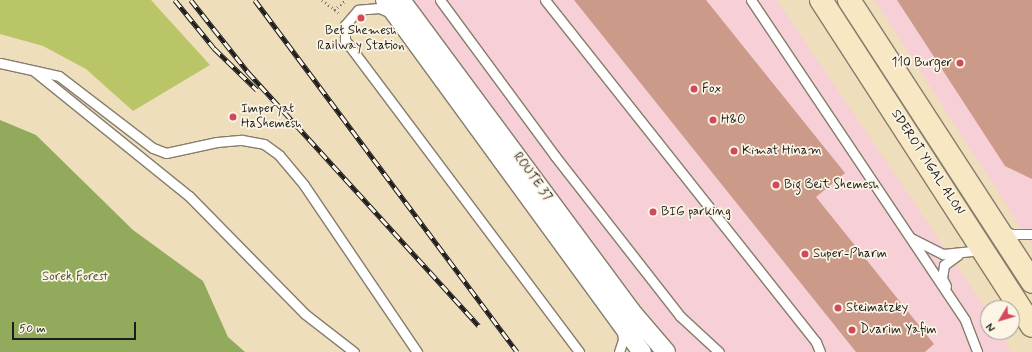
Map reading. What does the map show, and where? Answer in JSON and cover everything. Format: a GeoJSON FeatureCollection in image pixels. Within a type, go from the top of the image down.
{"type":"FeatureCollection","features":[{"type":"Feature","properties":{"kind":"main road","name":"SDEROT YIGAL ALON"},"geometry":{"type":"LineString","coordinates":[[821,0],[1032,326]]}},
{"type":"Feature","properties":{"kind":"main road","name":"SDEROT YIGAL ALON"},"geometry":{"type":"LineString","coordinates":[[849,0],[1032,282]]}},
{"type":"Feature","properties":{"kind":"street","name":"ROUTE 37"},"geometry":{"type":"LineString","coordinates":[[385,0],[399,8],[631,311],[666,352]]}},
{"type":"Feature","properties":{"kind":"street","name":"ROUTE 37"},"geometry":{"type":"LineString","coordinates":[[399,8],[642,352]]}},
{"type":"Feature","properties":{"kind":"lane"},"geometry":{"type":"LineString","coordinates":[[440,0],[555,156],[680,316],[720,352]]}},
{"type":"Feature","properties":{"kind":"lane"},"geometry":{"type":"LineString","coordinates":[[545,0],[816,342],[820,352]]}},
{"type":"Feature","properties":{"kind":"lane"},"geometry":{"type":"LineString","coordinates":[[751,0],[965,320],[977,352]]}},
{"type":"Feature","properties":{"kind":"lane"},"geometry":{"type":"LineString","coordinates":[[399,8],[365,8],[354,12],[347,20],[344,35],[350,48],[579,352]]}},
{"type":"Feature","properties":{"kind":"lane"},"geometry":{"type":"LineString","coordinates":[[0,63],[59,76],[153,148],[166,153],[217,142],[242,140],[264,144],[279,156],[304,186],[417,352]]}},
{"type":"Feature","properties":{"kind":"lane"},"geometry":{"type":"LineString","coordinates":[[31,69],[189,196],[305,314],[354,352]]}},
{"type":"Feature","properties":{"kind":"lane"},"geometry":{"type":"LineString","coordinates":[[996,227],[1012,234],[1032,234]]}},
{"type":"Feature","properties":{"kind":"lane"},"geometry":{"type":"LineString","coordinates":[[910,238],[944,254],[959,254],[982,250]]}},
{"type":"Feature","properties":{"kind":"lane"},"geometry":{"type":"LineString","coordinates":[[949,297],[942,278],[944,265],[959,254]]}},
{"type":"Feature","properties":{"kind":"lane"},"geometry":{"type":"LineString","coordinates":[[619,352],[623,340],[622,325]]}},
{"type":"Feature","properties":{"kind":"path"},"geometry":{"type":"LineString","coordinates":[[322,0],[347,20]]}},
{"type":"Feature","properties":{"kind":"path"},"geometry":{"type":"LineString","coordinates":[[334,10],[346,0]]}},
{"type":"Feature","properties":{"kind":"shaded area"},"geometry":{"type":"Polygon","coordinates":[[[406,0],[777,0],[980,300],[980,340],[1005,340],[1011,352],[677,352],[406,0]]]}},
{"type":"Feature","properties":{"kind":"shaded area"},"geometry":{"type":"Polygon","coordinates":[[[875,0],[1032,0],[1032,245],[875,0]]]}},
{"type":"Feature","properties":{"kind":"green space"},"geometry":{"type":"Polygon","coordinates":[[[0,0],[151,0],[210,65],[133,111],[86,69],[43,46],[0,34],[0,0]]]}},
{"type":"Feature","properties":{"kind":"green space","name":"Sorek Forest"},"geometry":{"type":"Polygon","coordinates":[[[0,120],[36,135],[133,230],[203,281],[228,337],[245,352],[0,352],[0,120]]]}},
{"type":"Feature","properties":{"kind":"building","name":"Big Beit Shemesh"},"geometry":{"type":"Polygon","coordinates":[[[574,0],[706,0],[845,173],[816,197],[934,344],[925,352],[856,352],[574,0]]]}},
{"type":"Feature","properties":{"kind":"building"},"geometry":{"type":"Polygon","coordinates":[[[897,0],[1032,0],[1032,179],[1005,166],[897,0]]]}},
{"type":"Feature","properties":{"kind":"railway"},"geometry":{"type":"LineString","coordinates":[[175,0],[214,48],[257,90]]}},
{"type":"Feature","properties":{"kind":"railway"},"geometry":{"type":"LineString","coordinates":[[191,0],[248,72],[479,326]]}},
{"type":"Feature","properties":{"kind":"railway"},"geometry":{"type":"LineString","coordinates":[[255,0],[517,352]]}},
{"type":"Feature","properties":{"kind":"place","name":"Bet Shemesh Railway Station"},"geometry":{"type":"Point","coordinates":[361,18]}},
{"type":"Feature","properties":{"kind":"place","name":"110 Burger"},"geometry":{"type":"Point","coordinates":[960,63]}},
{"type":"Feature","properties":{"kind":"place","name":"Fox"},"geometry":{"type":"Point","coordinates":[694,89]}},
{"type":"Feature","properties":{"kind":"place","name":"Imperyat HaShemesh"},"geometry":{"type":"Point","coordinates":[233,117]}},
{"type":"Feature","properties":{"kind":"place","name":"H&O"},"geometry":{"type":"Point","coordinates":[713,120]}},
{"type":"Feature","properties":{"kind":"place","name":"Kimat Hinam"},"geometry":{"type":"Point","coordinates":[734,151]}},
{"type":"Feature","properties":{"kind":"place","name":"Big Beit Shemesh"},"geometry":{"type":"Point","coordinates":[776,185]}},
{"type":"Feature","properties":{"kind":"place","name":"BIG parking"},"geometry":{"type":"Point","coordinates":[653,212]}},
{"type":"Feature","properties":{"kind":"place","name":"Super-Pharm"},"geometry":{"type":"Point","coordinates":[805,254]}},
{"type":"Feature","properties":{"kind":"place","name":"Steimatzky"},"geometry":{"type":"Point","coordinates":[838,308]}},
{"type":"Feature","properties":{"kind":"place","name":"Dvarim Yafim"},"geometry":{"type":"Point","coordinates":[852,330]}}]}
